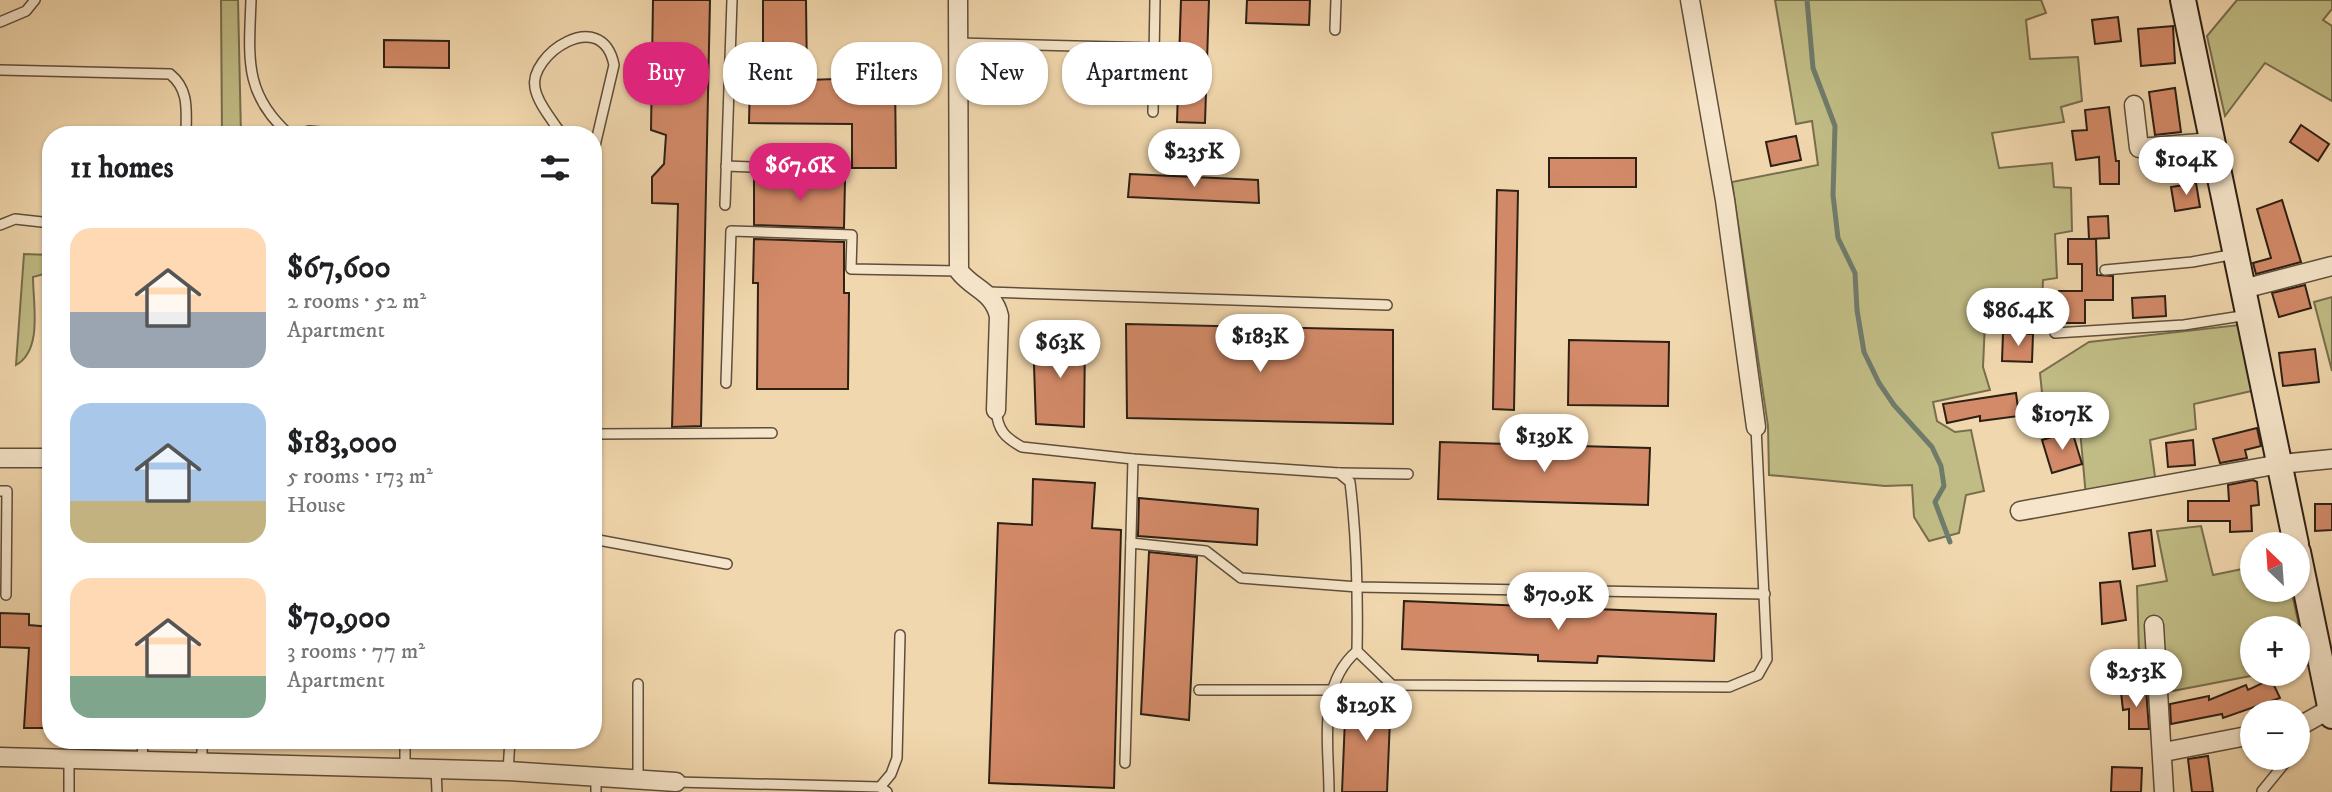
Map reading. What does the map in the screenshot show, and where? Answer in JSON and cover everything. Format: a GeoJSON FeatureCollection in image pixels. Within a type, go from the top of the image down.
{"type":"FeatureCollection","features":[{"type":"Feature","properties":{"kind":"street"},"geometry":{"type":"LineString","coordinates":[[958,0],[958,42]]}},
{"type":"Feature","properties":{"kind":"street"},"geometry":{"type":"LineString","coordinates":[[1690,0],[1725,200],[1756,427]]}},
{"type":"Feature","properties":{"kind":"street"},"geometry":{"type":"LineString","coordinates":[[2183,0],[2294,532]]}},
{"type":"Feature","properties":{"kind":"street"},"geometry":{"type":"LineString","coordinates":[[958,105],[959,271],[978,290],[988,292],[999,316],[996,410]]}},
{"type":"Feature","properties":{"kind":"street"},"geometry":{"type":"LineString","coordinates":[[2134,106],[2139,148],[2212,142]]}},
{"type":"Feature","properties":{"kind":"street"},"geometry":{"type":"LineString","coordinates":[[2243,289],[2332,266]]}},
{"type":"Feature","properties":{"kind":"street"},"geometry":{"type":"LineString","coordinates":[[0,458],[42,458]]}},
{"type":"Feature","properties":{"kind":"street"},"geometry":{"type":"LineString","coordinates":[[2020,511],[2280,464],[2332,459]]}},
{"type":"Feature","properties":{"kind":"street"},"geometry":{"type":"LineString","coordinates":[[2308,602],[2331,713],[2310,722]]}},
{"type":"Feature","properties":{"kind":"street"},"geometry":{"type":"LineString","coordinates":[[2154,625],[2164,752],[2164,792]]}},
{"type":"Feature","properties":{"kind":"street"},"geometry":{"type":"LineString","coordinates":[[2164,752],[2240,737]]}},
{"type":"Feature","properties":{"kind":"street"},"geometry":{"type":"LineString","coordinates":[[0,757],[508,771],[596,784],[638,779],[676,782]]}},
{"type":"Feature","properties":{"kind":"lane"},"geometry":{"type":"LineString","coordinates":[[0,22],[26,11],[35,0]]}},
{"type":"Feature","properties":{"kind":"lane"},"geometry":{"type":"LineString","coordinates":[[251,0],[251,80],[261,103],[283,126]]}},
{"type":"Feature","properties":{"kind":"lane"},"geometry":{"type":"LineString","coordinates":[[725,205],[732,0]]}},
{"type":"Feature","properties":{"kind":"lane"},"geometry":{"type":"LineString","coordinates":[[1154,42],[1155,0]]}},
{"type":"Feature","properties":{"kind":"lane"},"geometry":{"type":"LineString","coordinates":[[1335,30],[1336,0]]}},
{"type":"Feature","properties":{"kind":"lane"},"geometry":{"type":"LineString","coordinates":[[557,126],[537,94],[534,78],[538,68],[568,40],[582,35],[600,39],[611,51],[614,65],[600,126]]}},
{"type":"Feature","properties":{"kind":"lane"},"geometry":{"type":"LineString","coordinates":[[0,70],[170,74],[181,82],[186,97],[186,126]]}},
{"type":"Feature","properties":{"kind":"lane"},"geometry":{"type":"LineString","coordinates":[[1153,105],[1153,112]]}},
{"type":"Feature","properties":{"kind":"lane"},"geometry":{"type":"LineString","coordinates":[[726,166],[830,170]]}},
{"type":"Feature","properties":{"kind":"lane"},"geometry":{"type":"LineString","coordinates":[[0,225],[15,219],[42,222]]}},
{"type":"Feature","properties":{"kind":"lane"},"geometry":{"type":"LineString","coordinates":[[726,383],[731,231],[852,234],[850,269],[959,271]]}},
{"type":"Feature","properties":{"kind":"lane"},"geometry":{"type":"LineString","coordinates":[[2105,270],[2193,262],[2236,254]]}},
{"type":"Feature","properties":{"kind":"lane"},"geometry":{"type":"LineString","coordinates":[[988,292],[1387,305]]}},
{"type":"Feature","properties":{"kind":"lane"},"geometry":{"type":"LineString","coordinates":[[2055,333],[2184,325],[2248,315]]}},
{"type":"Feature","properties":{"kind":"lane"},"geometry":{"type":"LineString","coordinates":[[996,410],[998,425],[1006,438],[1022,447],[1339,473],[1408,474]]}},
{"type":"Feature","properties":{"kind":"lane"},"geometry":{"type":"LineString","coordinates":[[1339,473],[1350,482],[1358,587],[1357,652],[1392,685],[1729,687],[1758,675],[1767,659],[1756,427]]}},
{"type":"Feature","properties":{"kind":"lane"},"geometry":{"type":"LineString","coordinates":[[602,434],[772,433]]}},
{"type":"Feature","properties":{"kind":"lane"},"geometry":{"type":"LineString","coordinates":[[1125,763],[1133,458]]}},
{"type":"Feature","properties":{"kind":"lane"},"geometry":{"type":"LineString","coordinates":[[0,491],[7,491],[6,595]]}},
{"type":"Feature","properties":{"kind":"lane"},"geometry":{"type":"LineString","coordinates":[[602,541],[727,564]]}},
{"type":"Feature","properties":{"kind":"lane"},"geometry":{"type":"LineString","coordinates":[[1131,543],[1206,551],[1241,578],[1358,587],[1765,594]]}},
{"type":"Feature","properties":{"kind":"lane"},"geometry":{"type":"LineString","coordinates":[[676,782],[883,789],[897,758],[900,635]]}},
{"type":"Feature","properties":{"kind":"lane"},"geometry":{"type":"LineString","coordinates":[[1329,792],[1330,690],[1342,664],[1357,652]]}},
{"type":"Feature","properties":{"kind":"lane"},"geometry":{"type":"LineString","coordinates":[[638,684],[638,779]]}},
{"type":"Feature","properties":{"kind":"lane"},"geometry":{"type":"LineString","coordinates":[[1199,691],[1330,690]]}},
{"type":"Feature","properties":{"kind":"lane"},"geometry":{"type":"LineString","coordinates":[[142,761],[143,749]]}},
{"type":"Feature","properties":{"kind":"lane"},"geometry":{"type":"LineString","coordinates":[[201,763],[202,749]]}},
{"type":"Feature","properties":{"kind":"lane"},"geometry":{"type":"LineString","coordinates":[[405,749],[405,768]]}},
{"type":"Feature","properties":{"kind":"lane"},"geometry":{"type":"LineString","coordinates":[[508,771],[509,749]]}},
{"type":"Feature","properties":{"kind":"lane"},"geometry":{"type":"LineString","coordinates":[[69,759],[69,792]]}},
{"type":"Feature","properties":{"kind":"lane"},"geometry":{"type":"LineString","coordinates":[[436,769],[437,792]]}},
{"type":"Feature","properties":{"kind":"lane"},"geometry":{"type":"LineString","coordinates":[[2262,791],[2279,770]]}},
{"type":"Feature","properties":{"kind":"shaded area"},"geometry":{"type":"Polygon","coordinates":[[[221,0],[238,0],[241,126],[222,126],[221,0]]]}},
{"type":"Feature","properties":{"kind":"shaded area"},"geometry":{"type":"Polygon","coordinates":[[[1775,0],[2041,0],[2046,13],[2026,20],[2030,59],[2078,57],[2082,101],[2061,107],[2064,122],[1992,133],[1999,168],[2052,163],[2054,187],[2071,188],[2072,231],[2055,234],[2057,278],[2043,280],[2041,320],[1985,322],[1983,367],[1990,390],[1933,402],[1937,421],[1955,432],[1971,430],[1984,491],[1966,495],[1959,533],[1929,541],[1914,517],[1912,485],[1885,486],[1769,475],[1768,426],[1732,182],[1818,165],[1812,121],[1796,124],[1775,0]]]}},
{"type":"Feature","properties":{"kind":"shaded area"},"geometry":{"type":"Polygon","coordinates":[[[2237,0],[2332,0],[2332,9],[2323,20],[2332,26],[2332,101],[2265,63],[2225,116],[2207,36],[2237,0]]]}},
{"type":"Feature","properties":{"kind":"shaded area"},"geometry":{"type":"Polygon","coordinates":[[[24,254],[42,255],[42,274],[33,277],[33,338],[30,349],[16,365],[24,254]]]}},
{"type":"Feature","properties":{"kind":"shaded area"},"geometry":{"type":"Polygon","coordinates":[[[2332,297],[2332,371],[2314,302],[2332,297]]]}},
{"type":"Feature","properties":{"kind":"shaded area"},"geometry":{"type":"Polygon","coordinates":[[[2239,325],[2256,390],[2194,404],[2196,429],[2150,440],[2156,484],[2086,497],[2078,407],[2044,412],[2040,373],[2089,342],[2239,325]]]}},
{"type":"Feature","properties":{"kind":"shaded area"},"geometry":{"type":"Polygon","coordinates":[[[2201,526],[2213,575],[2240,569],[2240,602],[2294,602],[2297,616],[2240,616],[2240,678],[2162,693],[2150,653],[2139,652],[2137,586],[2167,581],[2157,531],[2201,526]]]}},
{"type":"Feature","properties":{"kind":"building"},"geometry":{"type":"Polygon","coordinates":[[[653,0],[710,0],[709,47],[709,42],[652,42],[653,0]]]}},
{"type":"Feature","properties":{"kind":"building"},"geometry":{"type":"Polygon","coordinates":[[[763,0],[806,0],[807,42],[763,42],[763,0]]]}},
{"type":"Feature","properties":{"kind":"building"},"geometry":{"type":"Polygon","coordinates":[[[1181,0],[1209,0],[1208,42],[1180,42],[1181,0]]]}},
{"type":"Feature","properties":{"kind":"building"},"geometry":{"type":"Polygon","coordinates":[[[1247,0],[1310,0],[1309,25],[1246,23],[1247,0]]]}},
{"type":"Feature","properties":{"kind":"building"},"geometry":{"type":"Polygon","coordinates":[[[2118,17],[2121,41],[2095,44],[2092,20],[2118,17]]]}},
{"type":"Feature","properties":{"kind":"building"},"geometry":{"type":"Polygon","coordinates":[[[2173,26],[2175,63],[2141,66],[2138,29],[2173,26]]]}},
{"type":"Feature","properties":{"kind":"building"},"geometry":{"type":"Polygon","coordinates":[[[384,40],[449,41],[449,68],[384,67],[384,40]]]}},
{"type":"Feature","properties":{"kind":"building"},"geometry":{"type":"Polygon","coordinates":[[[831,79],[831,105],[895,105],[896,168],[852,168],[852,124],[749,123],[749,105],[817,105],[817,80],[831,79]]]}},
{"type":"Feature","properties":{"kind":"building"},"geometry":{"type":"Polygon","coordinates":[[[2175,88],[2181,132],[2155,135],[2149,92],[2175,88]]]}},
{"type":"Feature","properties":{"kind":"building"},"geometry":{"type":"Polygon","coordinates":[[[651,105],[708,105],[701,426],[672,427],[678,204],[652,203],[652,177],[664,164],[666,135],[651,130],[651,105]]]}},
{"type":"Feature","properties":{"kind":"building"},"geometry":{"type":"Polygon","coordinates":[[[1178,105],[1206,105],[1205,123],[1177,122],[1178,105]]]}},
{"type":"Feature","properties":{"kind":"building"},"geometry":{"type":"Polygon","coordinates":[[[2109,107],[2116,161],[2119,161],[2119,184],[2100,184],[2099,157],[2076,160],[2072,131],[2087,130],[2085,110],[2109,107]]]}},
{"type":"Feature","properties":{"kind":"building"},"geometry":{"type":"Polygon","coordinates":[[[2301,125],[2329,144],[2318,161],[2290,142],[2301,125]]]}},
{"type":"Feature","properties":{"kind":"building"},"geometry":{"type":"Polygon","coordinates":[[[1796,136],[1801,160],[1771,166],[1766,142],[1796,136]]]}},
{"type":"Feature","properties":{"kind":"building"},"geometry":{"type":"Polygon","coordinates":[[[1549,158],[1636,158],[1636,187],[1549,187],[1549,158]]]}},
{"type":"Feature","properties":{"kind":"building"},"geometry":{"type":"Polygon","coordinates":[[[1130,174],[1258,180],[1259,203],[1128,197],[1130,174]]]}},
{"type":"Feature","properties":{"kind":"building"},"geometry":{"type":"Polygon","coordinates":[[[754,179],[845,180],[844,228],[754,225],[754,179]]]}},
{"type":"Feature","properties":{"kind":"building"},"geometry":{"type":"Polygon","coordinates":[[[2196,183],[2200,207],[2175,211],[2171,187],[2196,183]]]}},
{"type":"Feature","properties":{"kind":"building"},"geometry":{"type":"Polygon","coordinates":[[[1497,190],[1518,191],[1514,410],[1493,409],[1497,190]]]}},
{"type":"Feature","properties":{"kind":"building"},"geometry":{"type":"Polygon","coordinates":[[[2282,200],[2301,262],[2256,274],[2253,263],[2271,258],[2257,209],[2282,200]]]}},
{"type":"Feature","properties":{"kind":"building"},"geometry":{"type":"Polygon","coordinates":[[[2108,216],[2109,238],[2089,239],[2088,217],[2108,216]]]}},
{"type":"Feature","properties":{"kind":"building"},"geometry":{"type":"Polygon","coordinates":[[[754,239],[844,242],[844,293],[849,293],[848,389],[757,389],[758,283],[753,283],[754,239]]]}},
{"type":"Feature","properties":{"kind":"building"},"geometry":{"type":"Polygon","coordinates":[[[2068,239],[2096,239],[2097,275],[2113,276],[2113,300],[2085,300],[2085,323],[2059,323],[2059,291],[2082,291],[2082,264],[2068,264],[2068,239]]]}},
{"type":"Feature","properties":{"kind":"building"},"geometry":{"type":"Polygon","coordinates":[[[2305,285],[2311,308],[2279,317],[2272,293],[2305,285]]]}},
{"type":"Feature","properties":{"kind":"building"},"geometry":{"type":"Polygon","coordinates":[[[2165,296],[2166,316],[2133,318],[2132,298],[2165,296]]]}},
{"type":"Feature","properties":{"kind":"building"},"geometry":{"type":"Polygon","coordinates":[[[1126,324],[1393,330],[1393,424],[1127,418],[1126,324]]]}},
{"type":"Feature","properties":{"kind":"building"},"geometry":{"type":"Polygon","coordinates":[[[2003,333],[2033,334],[2032,362],[2002,361],[2003,333]]]}},
{"type":"Feature","properties":{"kind":"building"},"geometry":{"type":"Polygon","coordinates":[[[1033,336],[1085,337],[1084,427],[1036,424],[1033,336]]]}},
{"type":"Feature","properties":{"kind":"building"},"geometry":{"type":"Polygon","coordinates":[[[1569,340],[1669,342],[1668,406],[1568,405],[1569,340]]]}},
{"type":"Feature","properties":{"kind":"building"},"geometry":{"type":"Polygon","coordinates":[[[2315,349],[2319,382],[2283,386],[2279,353],[2315,349]]]}},
{"type":"Feature","properties":{"kind":"building"},"geometry":{"type":"Polygon","coordinates":[[[2016,393],[2019,416],[1980,421],[1980,416],[1947,423],[1943,404],[2016,393]]]}},
{"type":"Feature","properties":{"kind":"building"},"geometry":{"type":"Polygon","coordinates":[[[2257,428],[2261,446],[2245,450],[2247,458],[2220,463],[2213,439],[2257,428]]]}},
{"type":"Feature","properties":{"kind":"building"},"geometry":{"type":"Polygon","coordinates":[[[2072,431],[2082,464],[2052,473],[2042,440],[2072,431]]]}},
{"type":"Feature","properties":{"kind":"building"},"geometry":{"type":"Polygon","coordinates":[[[2193,440],[2195,465],[2168,467],[2166,443],[2193,440]]]}},
{"type":"Feature","properties":{"kind":"building"},"geometry":{"type":"Polygon","coordinates":[[[1440,442],[1650,448],[1648,505],[1438,499],[1440,442]]]}},
{"type":"Feature","properties":{"kind":"building"},"geometry":{"type":"Polygon","coordinates":[[[1033,479],[1095,483],[1092,528],[1121,530],[1114,788],[989,783],[998,523],[1032,525],[1033,479]]]}},
{"type":"Feature","properties":{"kind":"building"},"geometry":{"type":"Polygon","coordinates":[[[2253,480],[2257,482],[2259,505],[2251,506],[2252,531],[2230,532],[2230,521],[2188,521],[2188,501],[2229,501],[2228,485],[2253,480]]]}},
{"type":"Feature","properties":{"kind":"building"},"geometry":{"type":"Polygon","coordinates":[[[1139,498],[1258,509],[1257,545],[1138,536],[1139,498]]]}},
{"type":"Feature","properties":{"kind":"building"},"geometry":{"type":"Polygon","coordinates":[[[2315,504],[2332,504],[2332,530],[2315,531],[2315,504]]]}},
{"type":"Feature","properties":{"kind":"building"},"geometry":{"type":"Polygon","coordinates":[[[2151,530],[2155,566],[2133,569],[2129,533],[2151,530]]]}},
{"type":"Feature","properties":{"kind":"building"},"geometry":{"type":"Polygon","coordinates":[[[1149,552],[1197,557],[1189,720],[1141,714],[1149,552]]]}},
{"type":"Feature","properties":{"kind":"building"},"geometry":{"type":"Polygon","coordinates":[[[2120,581],[2126,620],[2102,624],[2100,583],[2120,581]]]}},
{"type":"Feature","properties":{"kind":"building"},"geometry":{"type":"Polygon","coordinates":[[[1404,601],[1716,614],[1714,661],[1598,656],[1597,663],[1538,661],[1538,655],[1402,649],[1404,601]]]}},
{"type":"Feature","properties":{"kind":"building"},"geometry":{"type":"Polygon","coordinates":[[[0,613],[29,614],[29,625],[42,626],[42,728],[24,728],[29,648],[0,647],[0,613]]]}},
{"type":"Feature","properties":{"kind":"building"},"geometry":{"type":"Polygon","coordinates":[[[2244,686],[2248,690],[2256,686],[2274,686],[2280,698],[2240,700],[2240,712],[2223,718],[2222,714],[2171,724],[2170,704],[2209,696],[2209,700],[2244,686]]]}},
{"type":"Feature","properties":{"kind":"building"},"geometry":{"type":"Polygon","coordinates":[[[2146,689],[2149,729],[2129,729],[2129,709],[2123,710],[2121,692],[2146,689]]]}},
{"type":"Feature","properties":{"kind":"building"},"geometry":{"type":"Polygon","coordinates":[[[1346,694],[1391,695],[1387,792],[1342,792],[1346,694]]]}},
{"type":"Feature","properties":{"kind":"building"},"geometry":{"type":"Polygon","coordinates":[[[2208,756],[2213,792],[2192,792],[2188,759],[2208,756]]]}},
{"type":"Feature","properties":{"kind":"building"},"geometry":{"type":"Polygon","coordinates":[[[2112,767],[2142,768],[2141,792],[2111,792],[2112,767]]]}},
{"type":"Feature","properties":{"kind":"waterway"},"geometry":{"type":"LineString","coordinates":[[1807,0],[1813,68],[1835,126],[1833,195],[1838,238],[1855,273],[1857,310],[1864,352],[1879,383],[1894,405],[1932,447],[1941,466],[1944,486],[1935,502],[1950,542]]}}]}
